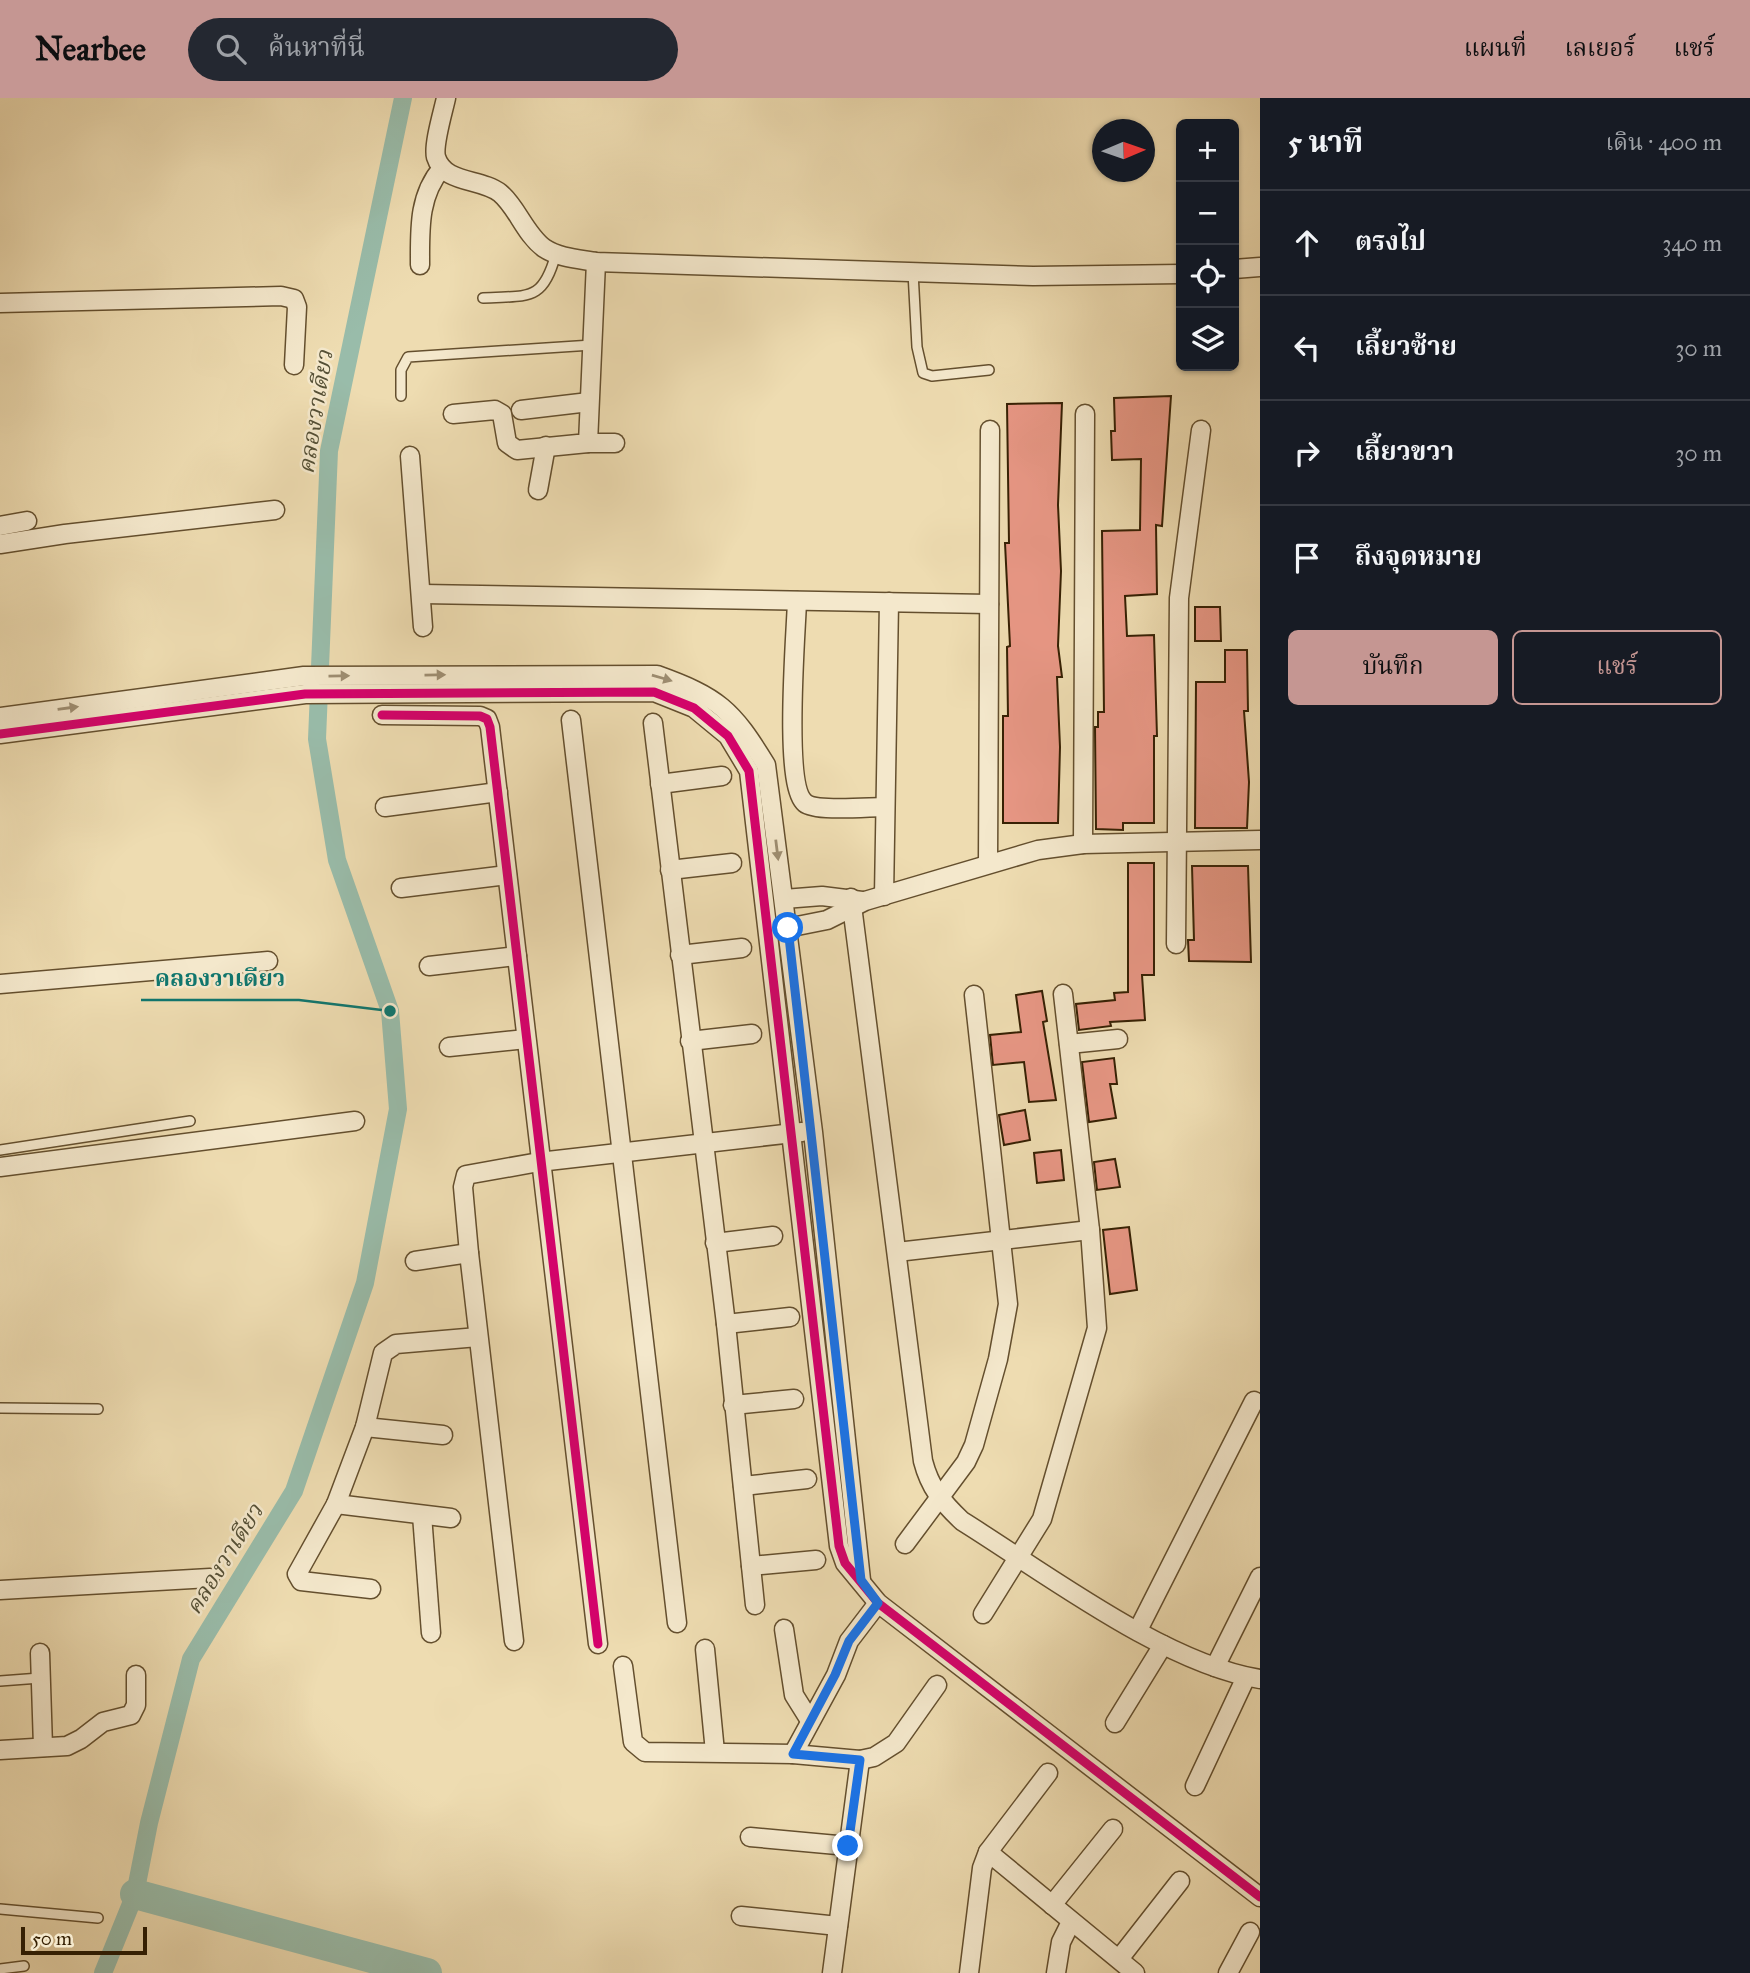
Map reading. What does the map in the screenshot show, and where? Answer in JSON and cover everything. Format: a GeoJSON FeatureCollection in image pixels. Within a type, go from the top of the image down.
{"type":"FeatureCollection","features":[{"type":"Feature","properties":{"kind":"street"},"geometry":{"type":"LineString","coordinates":[[446,98],[436,155],[442,169],[460,179],[485,185],[501,194],[542,246],[556,254],[596,262],[1033,276],[1176,274]]}},
{"type":"Feature","properties":{"kind":"street"},"geometry":{"type":"LineString","coordinates":[[420,265],[421,212],[432,180],[442,169]]}},
{"type":"Feature","properties":{"kind":"street"},"geometry":{"type":"LineString","coordinates":[[588,443],[596,262]]}},
{"type":"Feature","properties":{"kind":"street"},"geometry":{"type":"LineString","coordinates":[[1239,269],[1260,267]]}},
{"type":"Feature","properties":{"kind":"street"},"geometry":{"type":"LineString","coordinates":[[0,303],[281,296],[294,299],[297,307],[294,365]]}},
{"type":"Feature","properties":{"kind":"street"},"geometry":{"type":"LineString","coordinates":[[521,410],[589,402]]}},
{"type":"Feature","properties":{"kind":"street"},"geometry":{"type":"LineString","coordinates":[[453,414],[495,410],[502,414],[507,443],[511,448],[615,443]]}},
{"type":"Feature","properties":{"kind":"street"},"geometry":{"type":"LineString","coordinates":[[1083,844],[1085,414]]}},
{"type":"Feature","properties":{"kind":"street"},"geometry":{"type":"LineString","coordinates":[[988,864],[990,430]]}},
{"type":"Feature","properties":{"kind":"street"},"geometry":{"type":"LineString","coordinates":[[1176,944],[1179,598],[1201,430]]}},
{"type":"Feature","properties":{"kind":"street"},"geometry":{"type":"LineString","coordinates":[[538,490],[546,446]]}},
{"type":"Feature","properties":{"kind":"street"},"geometry":{"type":"LineString","coordinates":[[410,456],[423,594],[423,627]]}},
{"type":"Feature","properties":{"kind":"street"},"geometry":{"type":"LineString","coordinates":[[0,544],[275,510]]}},
{"type":"Feature","properties":{"kind":"street"},"geometry":{"type":"LineString","coordinates":[[0,526],[27,521]]}},
{"type":"Feature","properties":{"kind":"street"},"geometry":{"type":"LineString","coordinates":[[423,594],[989,604]]}},
{"type":"Feature","properties":{"kind":"street"},"geometry":{"type":"LineString","coordinates":[[797,601],[793,766],[801,798],[814,807],[884,807]]}},
{"type":"Feature","properties":{"kind":"street"},"geometry":{"type":"LineString","coordinates":[[884,896],[889,602]]}},
{"type":"Feature","properties":{"kind":"street"},"geometry":{"type":"LineString","coordinates":[[0,734],[35,721],[308,685],[522,683],[657,675],[703,692],[742,724],[766,765],[781,913],[813,1132],[861,1580]]}},
{"type":"Feature","properties":{"kind":"street"},"geometry":{"type":"LineString","coordinates":[[382,715],[480,716],[487,719],[498,792],[539,1162],[598,1644]]}},
{"type":"Feature","properties":{"kind":"street"},"geometry":{"type":"LineString","coordinates":[[0,717],[35,721]]}},
{"type":"Feature","properties":{"kind":"street"},"geometry":{"type":"LineString","coordinates":[[571,720],[677,1623]]}},
{"type":"Feature","properties":{"kind":"street"},"geometry":{"type":"LineString","coordinates":[[653,723],[726,1324],[755,1605]]}},
{"type":"Feature","properties":{"kind":"street"},"geometry":{"type":"LineString","coordinates":[[660,784],[722,776]]}},
{"type":"Feature","properties":{"kind":"street"},"geometry":{"type":"LineString","coordinates":[[385,807],[498,792]]}},
{"type":"Feature","properties":{"kind":"street"},"geometry":{"type":"LineString","coordinates":[[781,913],[856,903],[1038,850],[1083,844],[1260,840]]}},
{"type":"Feature","properties":{"kind":"street"},"geometry":{"type":"LineString","coordinates":[[670,870],[732,863]]}},
{"type":"Feature","properties":{"kind":"street"},"geometry":{"type":"LineString","coordinates":[[401,888],[507,875]]}},
{"type":"Feature","properties":{"kind":"street"},"geometry":{"type":"LineString","coordinates":[[781,913],[827,920],[856,903]]}},
{"type":"Feature","properties":{"kind":"street"},"geometry":{"type":"LineString","coordinates":[[856,903],[923,1461],[928,1481],[939,1499],[962,1521],[1106,1611],[1163,1644],[1215,1667],[1253,1678],[1195,1786]]}},
{"type":"Feature","properties":{"kind":"street"},"geometry":{"type":"LineString","coordinates":[[781,913],[793,1133],[839,1546],[845,1563],[878,1603],[1260,1897]]}},
{"type":"Feature","properties":{"kind":"street"},"geometry":{"type":"LineString","coordinates":[[680,955],[742,948]]}},
{"type":"Feature","properties":{"kind":"street"},"geometry":{"type":"LineString","coordinates":[[429,966],[517,956]]}},
{"type":"Feature","properties":{"kind":"street"},"geometry":{"type":"LineString","coordinates":[[0,984],[268,961]]}},
{"type":"Feature","properties":{"kind":"street"},"geometry":{"type":"LineString","coordinates":[[984,1614],[1021,1558],[1042,1519],[1097,1328],[1090,1230],[1063,994]]}},
{"type":"Feature","properties":{"kind":"street"},"geometry":{"type":"LineString","coordinates":[[905,1544],[939,1499],[974,1445],[998,1359],[1008,1304],[974,995]]}},
{"type":"Feature","properties":{"kind":"street"},"geometry":{"type":"LineString","coordinates":[[690,1041],[752,1034]]}},
{"type":"Feature","properties":{"kind":"street"},"geometry":{"type":"LineString","coordinates":[[449,1046],[526,1039]]}},
{"type":"Feature","properties":{"kind":"street"},"geometry":{"type":"LineString","coordinates":[[1069,1044],[1118,1039]]}},
{"type":"Feature","properties":{"kind":"street"},"geometry":{"type":"LineString","coordinates":[[0,1167],[355,1121]]}},
{"type":"Feature","properties":{"kind":"street"},"geometry":{"type":"LineString","coordinates":[[514,1641],[469,1253],[463,1187],[466,1175],[539,1162],[813,1132]]}},
{"type":"Feature","properties":{"kind":"street"},"geometry":{"type":"LineString","coordinates":[[897,1252],[1090,1230]]}},
{"type":"Feature","properties":{"kind":"street"},"geometry":{"type":"LineString","coordinates":[[715,1243],[773,1236]]}},
{"type":"Feature","properties":{"kind":"street"},"geometry":{"type":"LineString","coordinates":[[415,1261],[469,1253]]}},
{"type":"Feature","properties":{"kind":"street"},"geometry":{"type":"LineString","coordinates":[[726,1324],[790,1317]]}},
{"type":"Feature","properties":{"kind":"street"},"geometry":{"type":"LineString","coordinates":[[372,1589],[301,1581],[298,1578],[299,1569],[337,1504],[365,1427],[386,1348],[396,1343],[478,1337]]}},
{"type":"Feature","properties":{"kind":"street"},"geometry":{"type":"LineString","coordinates":[[733,1405],[794,1399]]}},
{"type":"Feature","properties":{"kind":"street"},"geometry":{"type":"LineString","coordinates":[[1138,1630],[1254,1401]]}},
{"type":"Feature","properties":{"kind":"street"},"geometry":{"type":"LineString","coordinates":[[365,1427],[443,1435]]}},
{"type":"Feature","properties":{"kind":"street"},"geometry":{"type":"LineString","coordinates":[[743,1486],[807,1479]]}},
{"type":"Feature","properties":{"kind":"street"},"geometry":{"type":"LineString","coordinates":[[337,1504],[451,1518]]}},
{"type":"Feature","properties":{"kind":"street"},"geometry":{"type":"LineString","coordinates":[[422,1515],[431,1633]]}},
{"type":"Feature","properties":{"kind":"street"},"geometry":{"type":"LineString","coordinates":[[751,1566],[816,1560]]}},
{"type":"Feature","properties":{"kind":"street"},"geometry":{"type":"LineString","coordinates":[[1215,1667],[1260,1577]]}},
{"type":"Feature","properties":{"kind":"street"},"geometry":{"type":"LineString","coordinates":[[0,1590],[210,1578]]}},
{"type":"Feature","properties":{"kind":"street"},"geometry":{"type":"LineString","coordinates":[[793,1754],[809,1719],[835,1675],[849,1641],[878,1603]]}},
{"type":"Feature","properties":{"kind":"street"},"geometry":{"type":"LineString","coordinates":[[784,1629],[794,1696],[809,1719]]}},
{"type":"Feature","properties":{"kind":"street"},"geometry":{"type":"LineString","coordinates":[[1115,1723],[1163,1644]]}},
{"type":"Feature","properties":{"kind":"street"},"geometry":{"type":"LineString","coordinates":[[705,1648],[715,1752]]}},
{"type":"Feature","properties":{"kind":"street"},"geometry":{"type":"LineString","coordinates":[[40,1653],[43,1747]]}},
{"type":"Feature","properties":{"kind":"street"},"geometry":{"type":"LineString","coordinates":[[623,1666],[636,1748],[645,1752],[793,1754],[860,1760],[886,1752],[937,1685]]}},
{"type":"Feature","properties":{"kind":"street"},"geometry":{"type":"LineString","coordinates":[[0,1750],[67,1746],[81,1740],[103,1722],[131,1715],[136,1705],[136,1675]]}},
{"type":"Feature","properties":{"kind":"street"},"geometry":{"type":"LineString","coordinates":[[832,1973],[860,1760]]}},
{"type":"Feature","properties":{"kind":"street"},"geometry":{"type":"LineString","coordinates":[[969,1973],[982,1868],[988,1853],[1048,1773]]}},
{"type":"Feature","properties":{"kind":"street"},"geometry":{"type":"LineString","coordinates":[[1052,1905],[1114,1829]]}},
{"type":"Feature","properties":{"kind":"street"},"geometry":{"type":"LineString","coordinates":[[750,1837],[848,1846]]}},
{"type":"Feature","properties":{"kind":"street"},"geometry":{"type":"LineString","coordinates":[[988,1853],[1135,1973]]}},
{"type":"Feature","properties":{"kind":"street"},"geometry":{"type":"LineString","coordinates":[[1119,1959],[1180,1881]]}},
{"type":"Feature","properties":{"kind":"street"},"geometry":{"type":"LineString","coordinates":[[741,1916],[838,1926]]}},
{"type":"Feature","properties":{"kind":"street"},"geometry":{"type":"LineString","coordinates":[[1056,1973],[1061,1942],[1071,1922]]}},
{"type":"Feature","properties":{"kind":"street"},"geometry":{"type":"LineString","coordinates":[[1228,1973],[1250,1932]]}},
{"type":"Feature","properties":{"kind":"lane"},"geometry":{"type":"LineString","coordinates":[[483,298],[524,295],[539,290],[548,281],[556,254]]}},
{"type":"Feature","properties":{"kind":"lane"},"geometry":{"type":"LineString","coordinates":[[913,272],[918,347],[923,373],[932,376],[989,370]]}},
{"type":"Feature","properties":{"kind":"lane"},"geometry":{"type":"LineString","coordinates":[[401,396],[401,370],[408,356],[592,345]]}},
{"type":"Feature","properties":{"kind":"lane"},"geometry":{"type":"LineString","coordinates":[[0,1150],[190,1121]]}},
{"type":"Feature","properties":{"kind":"lane"},"geometry":{"type":"LineString","coordinates":[[0,1408],[98,1409]]}},
{"type":"Feature","properties":{"kind":"lane"},"geometry":{"type":"LineString","coordinates":[[0,1681],[40,1678]]}},
{"type":"Feature","properties":{"kind":"lane"},"geometry":{"type":"LineString","coordinates":[[0,1909],[98,1917]]}},
{"type":"Feature","properties":{"kind":"lane"},"geometry":{"type":"LineString","coordinates":[[0,1969],[24,1966]]}},
{"type":"Feature","properties":{"kind":"building"},"geometry":{"type":"Polygon","coordinates":[[[1171,396],[1162,526],[1156,525],[1157,594],[1125,596],[1127,636],[1154,635],[1157,736],[1154,736],[1154,823],[1123,823],[1123,830],[1096,829],[1095,727],[1098,727],[1098,712],[1104,712],[1102,531],[1140,530],[1141,459],[1112,460],[1114,398],[1171,396]]]}},
{"type":"Feature","properties":{"kind":"building"},"geometry":{"type":"Polygon","coordinates":[[[1062,403],[1058,505],[1061,571],[1058,646],[1062,677],[1057,677],[1060,747],[1058,823],[1003,823],[1003,716],[1008,716],[1007,647],[1010,646],[1005,543],[1009,543],[1007,404],[1062,403]]]}},
{"type":"Feature","properties":{"kind":"building"},"geometry":{"type":"Polygon","coordinates":[[[1195,607],[1220,607],[1221,641],[1195,641],[1195,607]]]}},
{"type":"Feature","properties":{"kind":"building"},"geometry":{"type":"Polygon","coordinates":[[[1225,650],[1247,650],[1248,711],[1244,711],[1249,782],[1247,828],[1195,828],[1196,682],[1225,682],[1225,650]]]}},
{"type":"Feature","properties":{"kind":"building"},"geometry":{"type":"Polygon","coordinates":[[[1128,863],[1154,863],[1154,975],[1142,975],[1145,1020],[1110,1022],[1111,1026],[1079,1030],[1076,1004],[1115,1000],[1114,993],[1128,992],[1128,863]]]}},
{"type":"Feature","properties":{"kind":"building"},"geometry":{"type":"Polygon","coordinates":[[[1192,866],[1248,866],[1251,962],[1189,961],[1188,940],[1194,940],[1192,866]]]}},
{"type":"Feature","properties":{"kind":"building"},"geometry":{"type":"Polygon","coordinates":[[[1042,991],[1047,1021],[1043,1022],[1056,1100],[1029,1102],[1024,1062],[993,1065],[990,1035],[1021,1032],[1016,995],[1042,991]]]}},
{"type":"Feature","properties":{"kind":"building"},"geometry":{"type":"Polygon","coordinates":[[[1114,1058],[1117,1084],[1110,1084],[1116,1118],[1089,1122],[1082,1062],[1114,1058]]]}},
{"type":"Feature","properties":{"kind":"building"},"geometry":{"type":"Polygon","coordinates":[[[1025,1110],[1030,1140],[1004,1145],[999,1115],[1025,1110]]]}},
{"type":"Feature","properties":{"kind":"building"},"geometry":{"type":"Polygon","coordinates":[[[1061,1150],[1064,1180],[1037,1183],[1034,1153],[1061,1150]]]}},
{"type":"Feature","properties":{"kind":"building"},"geometry":{"type":"Polygon","coordinates":[[[1115,1159],[1120,1187],[1097,1190],[1094,1162],[1115,1159]]]}},
{"type":"Feature","properties":{"kind":"building"},"geometry":{"type":"Polygon","coordinates":[[[1129,1227],[1137,1290],[1110,1294],[1103,1230],[1129,1227]]]}},
{"type":"Feature","properties":{"kind":"waterway","name":"คลองวาเดียว"},"geometry":{"type":"LineString","coordinates":[[103,1973],[135,1894],[149,1823],[191,1659],[294,1491],[365,1283],[398,1109],[390,1011],[337,860],[317,739],[329,451],[403,98]]}},
{"type":"Feature","properties":{"kind":"waterway"},"geometry":{"type":"LineString","coordinates":[[135,1894],[427,1973]]}},
{"type":"Feature","properties":{"kind":"cycle path"},"geometry":{"type":"LineString","coordinates":[[0,734],[305,694],[654,692],[694,708],[728,736],[749,771],[839,1546],[845,1563],[878,1603],[1260,1897]]}},
{"type":"Feature","properties":{"kind":"cycle path"},"geometry":{"type":"LineString","coordinates":[[382,715],[480,716],[487,719],[490,727],[598,1644]]}},
{"type":"Feature","properties":{"kind":"place","name":"คลองวาเดียว"},"geometry":{"type":"Point","coordinates":[390,1011]}},
{"type":"Feature","properties":{"kind":"route"},"geometry":{"type":"LineString","coordinates":[[788,928],[813,1132],[861,1580],[878,1603],[849,1641],[835,1675],[809,1719],[793,1754],[860,1760],[848,1846]]}}]}
